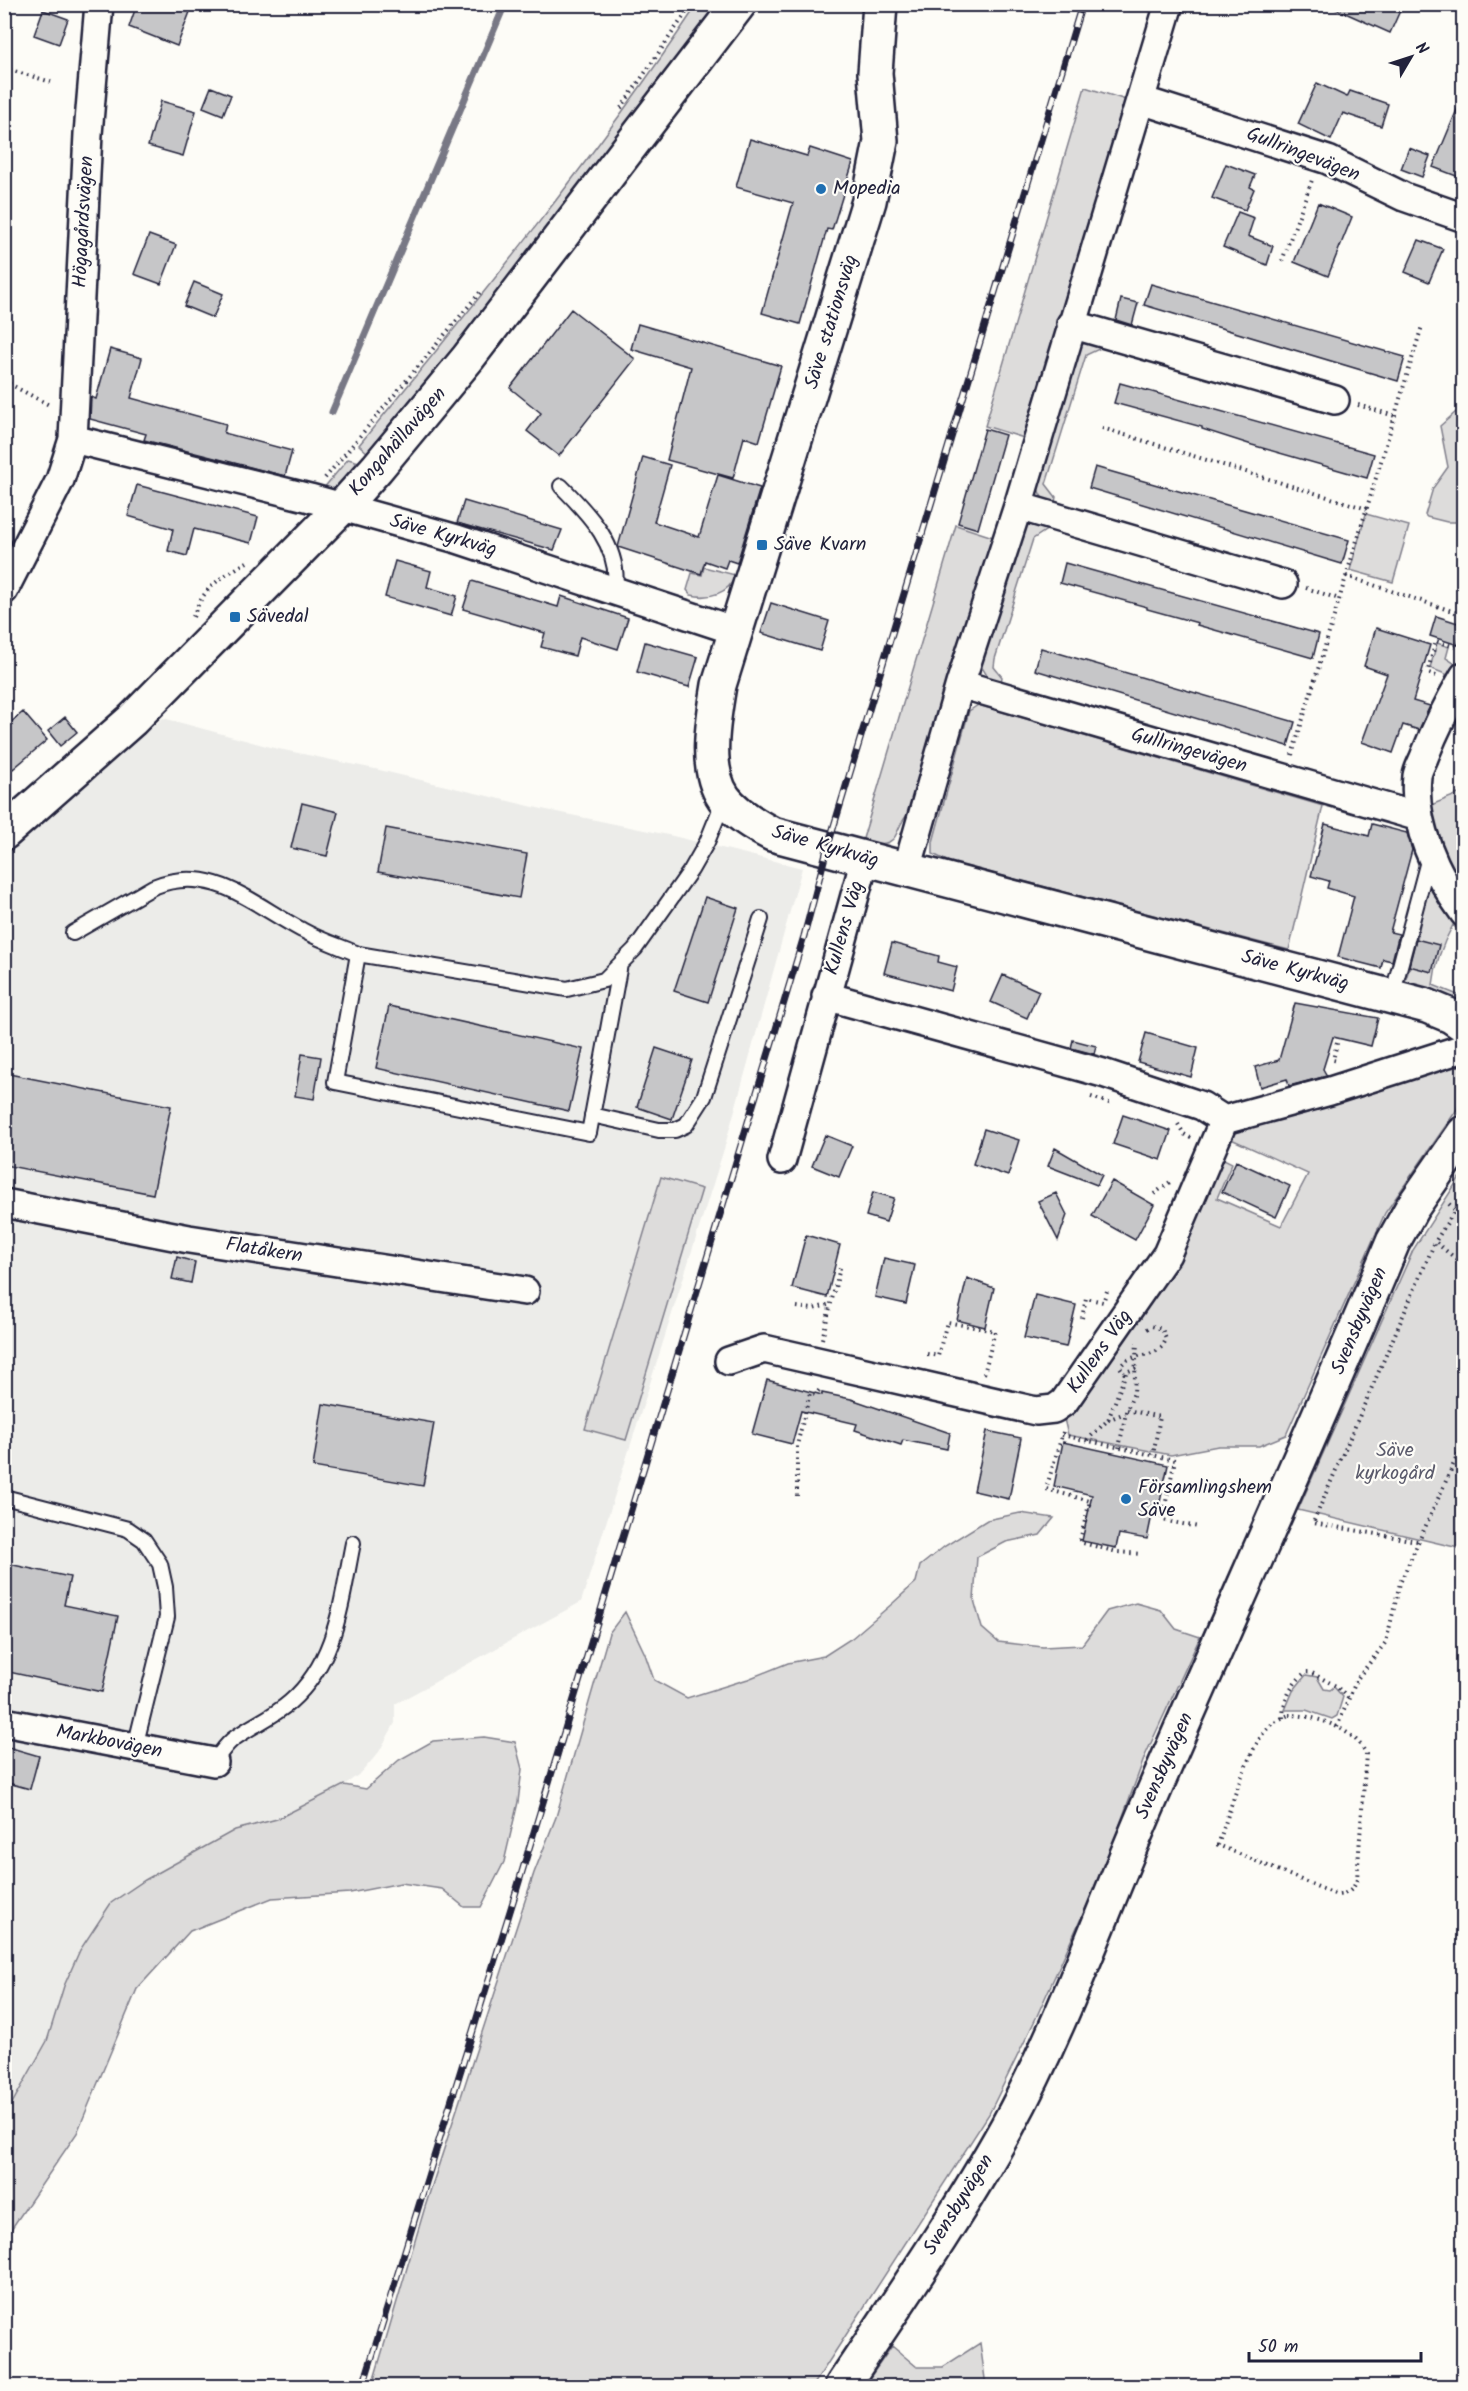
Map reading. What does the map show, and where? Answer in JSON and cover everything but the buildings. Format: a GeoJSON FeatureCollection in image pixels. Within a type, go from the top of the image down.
{"type":"FeatureCollection","features":[{"type":"Feature","properties":{"kind":"street","name":"Högagårdsvägen"},"geometry":{"type":"LineString","coordinates":[[4,590],[60,480],[73,439],[88,145],[99,4]]}},
{"type":"Feature","properties":{"kind":"street","name":"Kongahällavägen"},"geometry":{"type":"LineString","coordinates":[[4,833],[132,720],[341,508],[448,384],[739,4]]}},
{"type":"Feature","properties":{"kind":"street","name":"Säve stationsväg"},"geometry":{"type":"LineString","coordinates":[[735,631],[869,201],[881,141],[875,73],[880,4]]}},
{"type":"Feature","properties":{"kind":"street"},"geometry":{"type":"LineString","coordinates":[[907,869],[960,684],[1018,506],[1071,324],[1170,4]]}},
{"type":"Feature","properties":{"kind":"street","name":"Gullringevägen"},"geometry":{"type":"LineString","coordinates":[[1141,100],[1320,158],[1404,197],[1464,218]]}},
{"type":"Feature","properties":{"kind":"street"},"geometry":{"type":"LineString","coordinates":[[1071,324],[1335,400]]}},
{"type":"Feature","properties":{"kind":"street"},"geometry":{"type":"LineString","coordinates":[[73,439],[310,498],[341,508]]}},
{"type":"Feature","properties":{"kind":"street"},"geometry":{"type":"LineString","coordinates":[[1018,506],[1283,584]]}},
{"type":"Feature","properties":{"kind":"street","name":"Säve Kyrkväg"},"geometry":{"type":"LineString","coordinates":[[341,508],[457,539],[735,631],[719,685],[712,732],[715,771],[718,787],[724,798],[747,819],[772,834],[1392,996],[1439,1010],[1464,1025]]}},
{"type":"Feature","properties":{"kind":"street"},"geometry":{"type":"LineString","coordinates":[[1461,681],[1437,724],[1417,775],[1419,817],[1430,852],[1449,893],[1464,913]]}},
{"type":"Feature","properties":{"kind":"street","name":"Gullringevägen"},"geometry":{"type":"LineString","coordinates":[[960,684],[1419,817]]}},
{"type":"Feature","properties":{"kind":"street","name":"Kullens Väg"},"geometry":{"type":"LineString","coordinates":[[782,1160],[865,859]]}},
{"type":"Feature","properties":{"kind":"street","name":"Kullens Väg"},"geometry":{"type":"LineString","coordinates":[[729,1361],[764,1349],[1036,1411],[1053,1409],[1064,1402],[1167,1254],[1224,1120],[1202,1106],[1103,1073],[826,996]]}},
{"type":"Feature","properties":{"kind":"street"},"geometry":{"type":"LineString","coordinates":[[1224,1120],[1330,1091],[1464,1048]]}},
{"type":"Feature","properties":{"kind":"street","name":"Svensbyvägen"},"geometry":{"type":"LineString","coordinates":[[842,2386],[979,2173],[1031,2080],[1393,1242],[1412,1208],[1464,1132]]}},
{"type":"Feature","properties":{"kind":"street","name":"Flatåkern"},"geometry":{"type":"LineString","coordinates":[[4,1203],[189,1239],[525,1291]]}},
{"type":"Feature","properties":{"kind":"street","name":"Markbovägen"},"geometry":{"type":"LineString","coordinates":[[4,1722],[214,1762]]}},
{"type":"Feature","properties":{"kind":"lane"},"geometry":{"type":"LineString","coordinates":[[561,486],[587,512],[606,541],[617,574],[615,590]]}},
{"type":"Feature","properties":{"kind":"lane"},"geometry":{"type":"LineString","coordinates":[[73,933],[153,887],[166,882],[200,879],[230,888],[301,930],[358,954],[567,989],[604,980],[635,949],[691,870],[707,842],[724,798]]}},
{"type":"Feature","properties":{"kind":"lane"},"geometry":{"type":"LineString","coordinates":[[1392,996],[1430,852]]}},
{"type":"Feature","properties":{"kind":"lane"},"geometry":{"type":"LineString","coordinates":[[592,1115],[658,1130],[675,1130],[686,1125],[704,1097],[761,919]]}},
{"type":"Feature","properties":{"kind":"lane"},"geometry":{"type":"LineString","coordinates":[[358,954],[334,1082],[589,1133],[621,963]]}},
{"type":"Feature","properties":{"kind":"lane"},"geometry":{"type":"LineString","coordinates":[[4,1497],[128,1529],[144,1540],[160,1564],[165,1587],[167,1617],[135,1747]]}},
{"type":"Feature","properties":{"kind":"lane"},"geometry":{"type":"LineString","coordinates":[[214,1762],[230,1741],[289,1703],[312,1680],[327,1654],[338,1616],[352,1543]]}},
{"type":"Feature","properties":{"kind":"path"},"geometry":{"type":"LineString","coordinates":[[614,118],[692,4]]}},
{"type":"Feature","properties":{"kind":"path"},"geometry":{"type":"LineString","coordinates":[[4,68],[51,82]]}},
{"type":"Feature","properties":{"kind":"path"},"geometry":{"type":"LineString","coordinates":[[1282,261],[1320,158]]}},
{"type":"Feature","properties":{"kind":"path"},"geometry":{"type":"LineString","coordinates":[[310,498],[489,281]]}},
{"type":"Feature","properties":{"kind":"path"},"geometry":{"type":"LineString","coordinates":[[1285,779],[1422,326]]}},
{"type":"Feature","properties":{"kind":"path"},"geometry":{"type":"LineString","coordinates":[[4,381],[56,409],[73,412]]}},
{"type":"Feature","properties":{"kind":"path"},"geometry":{"type":"LineString","coordinates":[[1335,400],[1395,416]]}},
{"type":"Feature","properties":{"kind":"path"},"geometry":{"type":"LineString","coordinates":[[1102,428],[1367,509]]}},
{"type":"Feature","properties":{"kind":"path"},"geometry":{"type":"LineString","coordinates":[[192,620],[199,600],[212,585],[253,559]]}},
{"type":"Feature","properties":{"kind":"path"},"geometry":{"type":"LineString","coordinates":[[1346,576],[1464,615]]}},
{"type":"Feature","properties":{"kind":"path"},"geometry":{"type":"LineString","coordinates":[[1283,584],[1295,585],[1339,599]]}},
{"type":"Feature","properties":{"kind":"path"},"geometry":{"type":"LineString","coordinates":[[1461,681],[1429,673],[1428,663],[1436,641],[1458,648],[1464,636]]}},
{"type":"Feature","properties":{"kind":"path"},"geometry":{"type":"LineString","coordinates":[[1417,1541],[1313,1522],[1435,1242],[1455,1210],[1441,1197]]}},
{"type":"Feature","properties":{"kind":"path"},"geometry":{"type":"LineString","coordinates":[[1435,1242],[1464,1265]]}},
{"type":"Feature","properties":{"kind":"path"},"geometry":{"type":"LineString","coordinates":[[817,1362],[841,1264]]}},
{"type":"Feature","properties":{"kind":"path"},"geometry":{"type":"LineString","coordinates":[[1082,1318],[1086,1298],[1103,1302],[1107,1291]]}},
{"type":"Feature","properties":{"kind":"path"},"geometry":{"type":"LineString","coordinates":[[797,1306],[813,1309],[831,1304]]}},
{"type":"Feature","properties":{"kind":"path"},"geometry":{"type":"LineString","coordinates":[[927,1354],[938,1356],[947,1322],[995,1331],[978,1398]]}},
{"type":"Feature","properties":{"kind":"path"},"geometry":{"type":"LineString","coordinates":[[1119,1448],[1126,1411],[1134,1393],[1136,1357],[1140,1336],[1149,1327],[1155,1326],[1164,1331],[1166,1339],[1163,1347],[1156,1352],[1136,1357],[1129,1358],[1121,1365],[1121,1369],[1126,1373]]}},
{"type":"Feature","properties":{"kind":"path"},"geometry":{"type":"LineString","coordinates":[[1108,1420],[1126,1373],[1136,1368]]}},
{"type":"Feature","properties":{"kind":"path"},"geometry":{"type":"LineString","coordinates":[[797,1496],[797,1445],[810,1393],[816,1394],[818,1389],[825,1388]]}},
{"type":"Feature","properties":{"kind":"path"},"geometry":{"type":"LineString","coordinates":[[1053,1409],[1062,1435],[1046,1489],[1090,1501],[1081,1542],[1117,1552],[1141,1554]]}},
{"type":"Feature","properties":{"kind":"path"},"geometry":{"type":"LineString","coordinates":[[1087,1440],[1108,1420],[1126,1411],[1160,1417],[1154,1455]]}},
{"type":"Feature","properties":{"kind":"path"},"geometry":{"type":"LineString","coordinates":[[1062,1435],[1175,1460],[1162,1520],[1198,1527]]}},
{"type":"Feature","properties":{"kind":"path"},"geometry":{"type":"LineString","coordinates":[[1337,1727],[1357,1679],[1386,1642],[1397,1590],[1417,1541],[1464,1441]]}},
{"type":"Feature","properties":{"kind":"path"},"geometry":{"type":"LineString","coordinates":[[1283,1718],[1285,1701],[1295,1683],[1306,1672],[1336,1686],[1348,1698]]}},
{"type":"Feature","properties":{"kind":"path"},"geometry":{"type":"LineString","coordinates":[[1289,1715],[1304,1716],[1337,1727],[1362,1746],[1366,1754],[1357,1879],[1350,1892],[1337,1895],[1218,1845],[1253,1750],[1266,1729],[1283,1718],[1289,1715]]}},
{"type":"Feature","properties":{"kind":"shaded area"},"geometry":{"type":"Polygon","coordinates":[[[163,718],[274,748],[375,769],[542,809],[673,836],[802,868],[724,1149],[581,1602],[395,1704],[395,1723],[379,1752],[361,1773],[344,1785],[277,1819],[235,1830],[200,1850],[80,1950],[64,1986],[47,2041],[5,2116],[5,857],[163,718]]]}},
{"type":"Feature","properties":{"kind":"green space"},"geometry":{"type":"Polygon","coordinates":[[[697,5],[721,5],[542,241],[369,454],[359,445],[491,284],[576,174],[697,5]]]}},
{"type":"Feature","properties":{"kind":"green space"},"geometry":{"type":"Polygon","coordinates":[[[1085,87],[1126,100],[1024,438],[985,426],[1085,87]]]}},
{"type":"Feature","properties":{"kind":"green space"},"geometry":{"type":"Polygon","coordinates":[[[1106,340],[1099,349],[1086,355],[1046,484],[1056,497],[1055,502],[1045,500],[1037,485],[1079,341],[1106,340]]]}},
{"type":"Feature","properties":{"kind":"green space"},"geometry":{"type":"Polygon","coordinates":[[[1463,406],[1463,522],[1447,522],[1425,515],[1433,488],[1448,467],[1440,426],[1463,406]]]}},
{"type":"Feature","properties":{"kind":"green space"},"geometry":{"type":"Polygon","coordinates":[[[348,459],[359,462],[339,488],[332,492],[323,489],[348,459]]]}},
{"type":"Feature","properties":{"kind":"green space"},"geometry":{"type":"Polygon","coordinates":[[[1366,514],[1409,526],[1393,582],[1350,570],[1366,514]]]}},
{"type":"Feature","properties":{"kind":"green space"},"geometry":{"type":"Polygon","coordinates":[[[1041,519],[1049,522],[1048,529],[1033,539],[995,659],[994,667],[1002,677],[1001,683],[991,682],[981,666],[1021,535],[1025,526],[1041,519]]]}},
{"type":"Feature","properties":{"kind":"green space"},"geometry":{"type":"Polygon","coordinates":[[[956,525],[993,537],[912,810],[905,817],[892,840],[876,844],[862,842],[956,525]]]}},
{"type":"Feature","properties":{"kind":"green space"},"geometry":{"type":"Polygon","coordinates":[[[704,567],[735,575],[728,587],[718,594],[691,595],[687,590],[692,573],[702,575],[704,567]]]}},
{"type":"Feature","properties":{"kind":"green space"},"geometry":{"type":"Polygon","coordinates":[[[1437,643],[1449,647],[1446,658],[1457,665],[1453,677],[1430,668],[1437,643]]]}},
{"type":"Feature","properties":{"kind":"green space"},"geometry":{"type":"Polygon","coordinates":[[[978,705],[1323,806],[1289,950],[949,862],[933,854],[933,842],[969,711],[978,705]]]}},
{"type":"Feature","properties":{"kind":"green space"},"geometry":{"type":"Polygon","coordinates":[[[1463,792],[1463,904],[1431,836],[1431,805],[1463,792]]]}},
{"type":"Feature","properties":{"kind":"green space"},"geometry":{"type":"Polygon","coordinates":[[[1429,879],[1463,922],[1464,936],[1453,925],[1440,954],[1433,985],[1463,997],[1463,1006],[1435,992],[1405,982],[1415,949],[1429,879]]]}},
{"type":"Feature","properties":{"kind":"green space"},"geometry":{"type":"Polygon","coordinates":[[[1458,1060],[1464,1078],[1459,1105],[1385,1213],[1286,1435],[1259,1446],[1218,1446],[1171,1455],[1068,1435],[1064,1419],[1183,1255],[1189,1230],[1218,1156],[1232,1163],[1217,1198],[1281,1226],[1308,1174],[1229,1138],[1232,1127],[1458,1060]]]}},
{"type":"Feature","properties":{"kind":"green space","name":"Säve kyrkogård"},"geometry":{"type":"Polygon","coordinates":[[[1463,1172],[1463,1549],[1298,1510],[1413,1250],[1463,1172]]]}},
{"type":"Feature","properties":{"kind":"green space"},"geometry":{"type":"Polygon","coordinates":[[[661,1177],[702,1189],[626,1440],[585,1429],[661,1177]]]}},
{"type":"Feature","properties":{"kind":"green space"},"geometry":{"type":"Polygon","coordinates":[[[1020,1513],[1054,1518],[1040,1535],[1006,1542],[977,1557],[974,1600],[982,1628],[998,1642],[1043,1647],[1082,1645],[1107,1611],[1136,1603],[1161,1610],[1176,1629],[1200,1637],[1145,1756],[1105,1865],[1036,2018],[989,2114],[813,2386],[372,2386],[425,2207],[534,1873],[556,1817],[609,1633],[625,1612],[645,1654],[654,1680],[687,1698],[748,1679],[788,1663],[824,1656],[852,1638],[893,1603],[916,1582],[920,1566],[945,1546],[987,1520],[1020,1513]]]}},
{"type":"Feature","properties":{"kind":"green space"},"geometry":{"type":"Polygon","coordinates":[[[1306,1675],[1317,1677],[1324,1689],[1330,1690],[1334,1687],[1343,1697],[1337,1716],[1332,1719],[1306,1710],[1285,1710],[1293,1691],[1306,1675]]]}},
{"type":"Feature","properties":{"kind":"green space"},"geometry":{"type":"Polygon","coordinates":[[[484,1737],[515,1742],[522,1769],[518,1802],[504,1862],[481,1907],[464,1907],[442,1889],[401,1883],[350,1893],[272,1898],[190,1931],[137,1989],[77,2133],[5,2238],[5,2116],[47,2041],[64,1986],[80,1950],[111,1903],[145,1880],[235,1830],[277,1819],[344,1785],[366,1789],[399,1760],[433,1741],[484,1737]]]}},
{"type":"Feature","properties":{"kind":"green space"},"geometry":{"type":"Polygon","coordinates":[[[980,2343],[986,2386],[864,2386],[892,2346],[917,2367],[943,2367],[980,2343]]]}},
{"type":"Feature","properties":{"kind":"waterway"},"geometry":{"type":"LineString","coordinates":[[332,412],[505,4]]}},
{"type":"Feature","properties":{"kind":"railway"},"geometry":{"type":"LineString","coordinates":[[363,2386],[515,1895],[1082,4]]}},
{"type":"Feature","properties":{"kind":"place","name":"Mopedia"},"geometry":{"type":"Point","coordinates":[821,189]}},
{"type":"Feature","properties":{"kind":"place","name":"Säve Kvarn"},"geometry":{"type":"Point","coordinates":[762,545]}},
{"type":"Feature","properties":{"kind":"place","name":"Sävedal"},"geometry":{"type":"Point","coordinates":[235,617]}},
{"type":"Feature","properties":{"kind":"place","name":"Församlingshem Säve"},"geometry":{"type":"Point","coordinates":[1126,1499]}}]}
